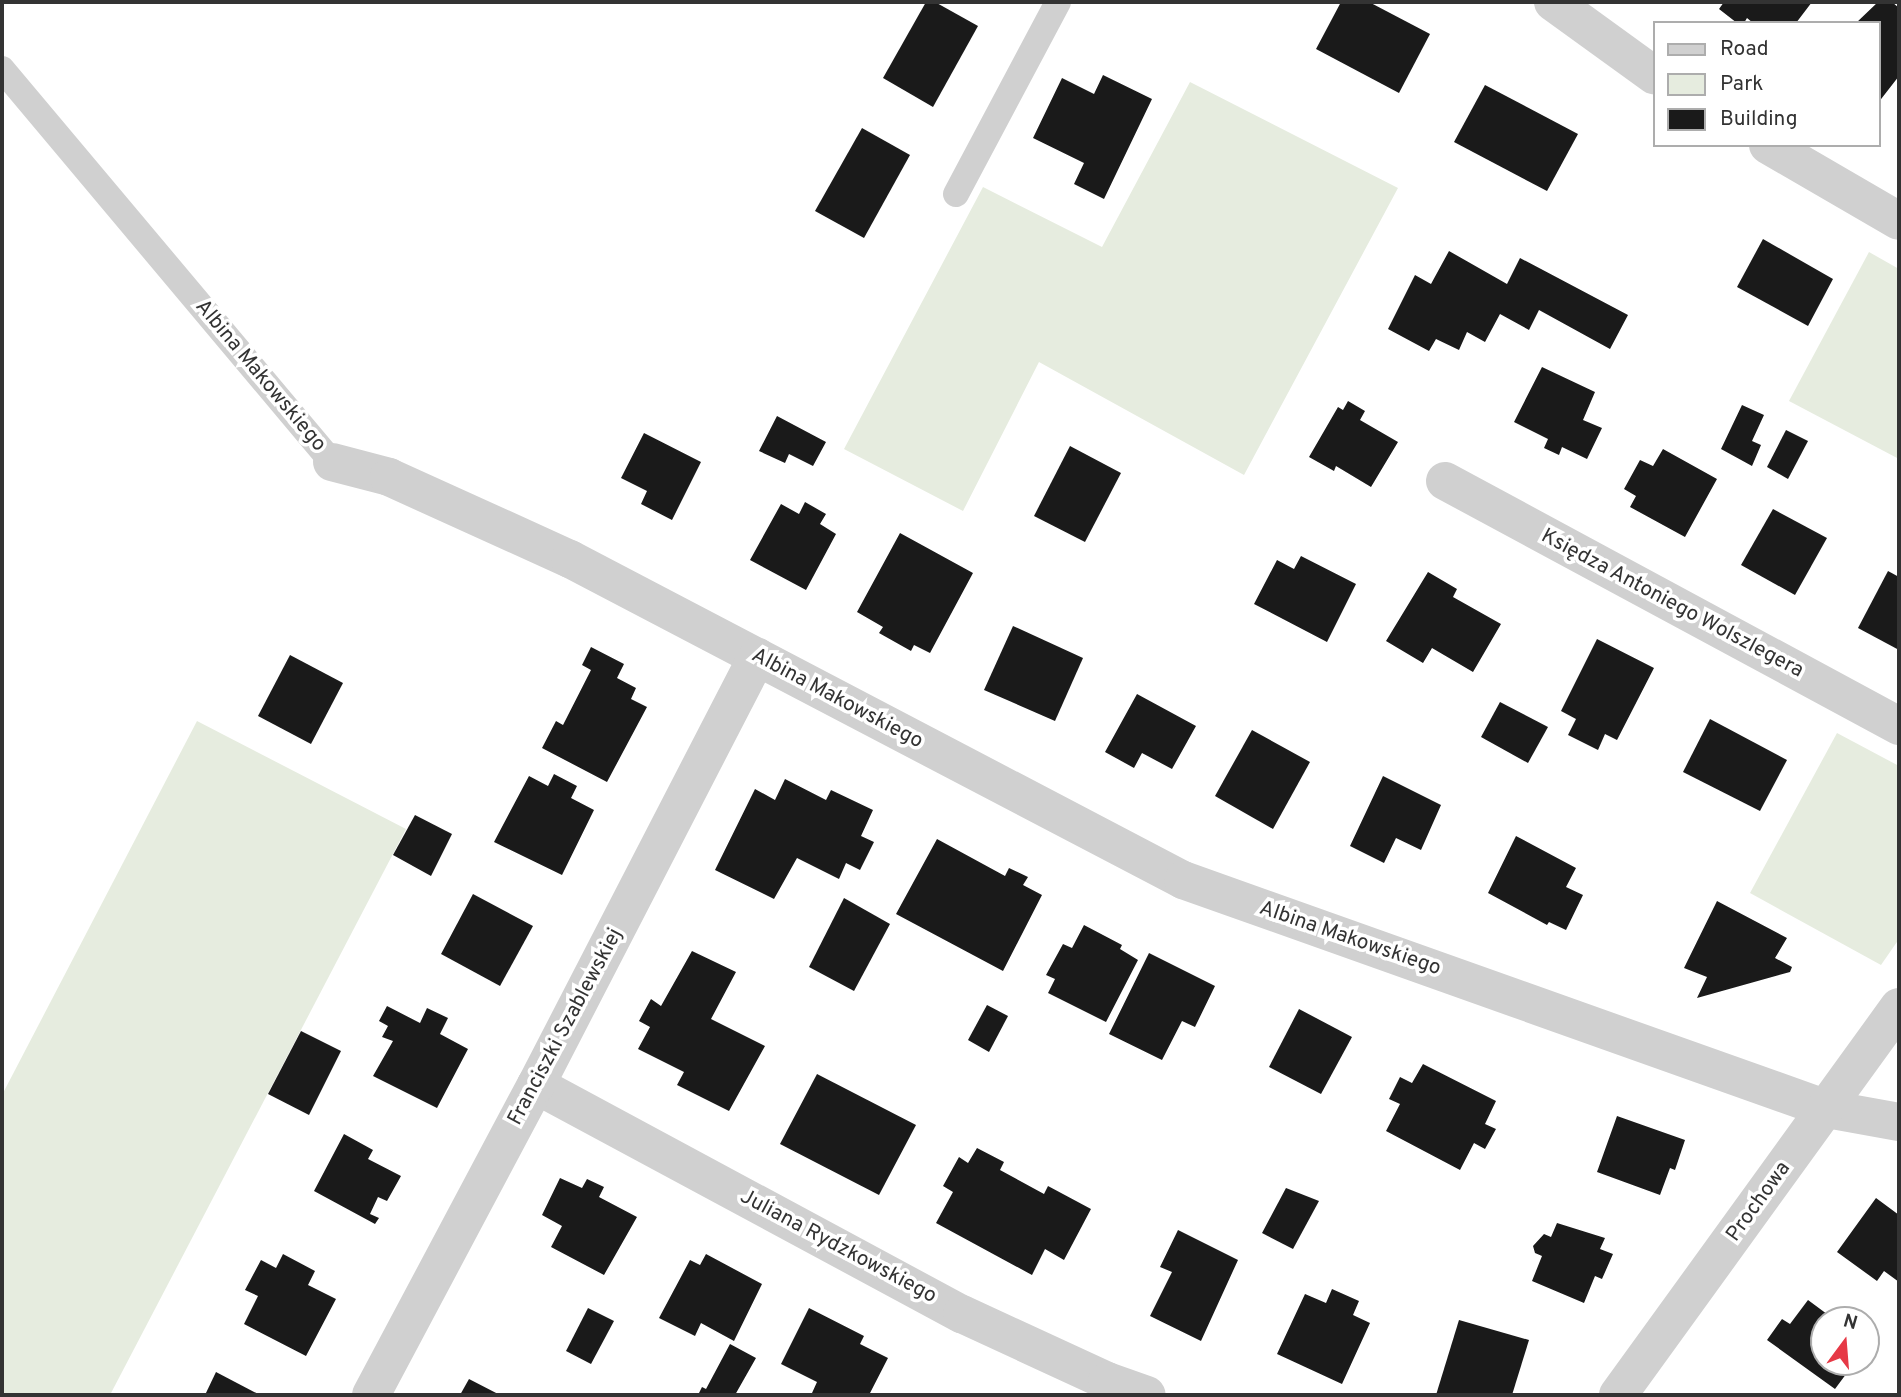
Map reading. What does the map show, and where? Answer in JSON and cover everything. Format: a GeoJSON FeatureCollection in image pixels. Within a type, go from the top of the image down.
{"type":"FeatureCollection","features":[{"type":"Feature","properties":{"kind":"street"},"geometry":{"type":"LineString","coordinates":[[1553,2],[1652,74]]}},
{"type":"Feature","properties":{"kind":"street"},"geometry":{"type":"LineString","coordinates":[[1771,147],[1899,222]]}},
{"type":"Feature","properties":{"kind":"street","name":"Albina Makowskiego"},"geometry":{"type":"LineString","coordinates":[[332,462],[389,477],[570,559],[1183,880],[1827,1109],[1899,1122]]}},
{"type":"Feature","properties":{"kind":"street","name":"Księdza Antoniego Wolszlegera"},"geometry":{"type":"LineString","coordinates":[[1445,481],[1899,726]]}},
{"type":"Feature","properties":{"kind":"street","name":"Franciszki Szablewskiej"},"geometry":{"type":"LineString","coordinates":[[370,1395],[536,1085],[757,657]]}},
{"type":"Feature","properties":{"kind":"street","name":"Prochowa"},"geometry":{"type":"LineString","coordinates":[[1618,1395],[1899,1007]]}},
{"type":"Feature","properties":{"kind":"street","name":"Juliana Rydzkowskiego"},"geometry":{"type":"LineString","coordinates":[[536,1085],[962,1314],[1107,1381],[1147,1395]]}},
{"type":"Feature","properties":{"kind":"lane"},"geometry":{"type":"LineString","coordinates":[[956,194],[1058,2]]}},
{"type":"Feature","properties":{"kind":"lane","name":"Albina Makowskiego"},"geometry":{"type":"LineString","coordinates":[[2,69],[332,462]]}},
{"type":"Feature","properties":{"kind":"green space"},"geometry":{"type":"Polygon","coordinates":[[[1190,82],[1398,188],[1244,475],[1039,362],[963,511],[844,449],[983,187],[1102,247],[1190,82]]]}},
{"type":"Feature","properties":{"kind":"green space"},"geometry":{"type":"Polygon","coordinates":[[[1869,252],[1899,269],[1899,459],[1789,401],[1869,252]]]}},
{"type":"Feature","properties":{"kind":"green space"},"geometry":{"type":"Polygon","coordinates":[[[197,721],[406,829],[110,1395],[2,1395],[2,1095],[197,721]]]}},
{"type":"Feature","properties":{"kind":"green space"},"geometry":{"type":"Polygon","coordinates":[[[1837,733],[1899,766],[1899,939],[1881,965],[1750,893],[1837,733]]]}},
{"type":"Feature","properties":{"kind":"building"},"geometry":{"type":"Polygon","coordinates":[[[926,2],[935,2],[978,26],[933,107],[883,78],[926,2]]]}},
{"type":"Feature","properties":{"kind":"building"},"geometry":{"type":"Polygon","coordinates":[[[1341,2],[1369,2],[1430,34],[1399,93],[1316,49],[1341,2]]]}},
{"type":"Feature","properties":{"kind":"building"},"geometry":{"type":"Polygon","coordinates":[[[1724,2],[1812,2],[1798,21],[1751,21],[1747,18],[1745,21],[1734,21],[1719,9],[1724,2]]]}},
{"type":"Feature","properties":{"kind":"building"},"geometry":{"type":"Polygon","coordinates":[[[1878,2],[1892,2],[1899,8],[1899,76],[1880,100],[1880,21],[1858,21],[1878,2]]]}},
{"type":"Feature","properties":{"kind":"building"},"geometry":{"type":"Polygon","coordinates":[[[1103,75],[1152,99],[1104,199],[1074,184],[1084,163],[1033,138],[1062,78],[1094,94],[1103,75]]]}},
{"type":"Feature","properties":{"kind":"building"},"geometry":{"type":"Polygon","coordinates":[[[1485,85],[1578,134],[1547,191],[1454,142],[1485,85]]]}},
{"type":"Feature","properties":{"kind":"building"},"geometry":{"type":"Polygon","coordinates":[[[862,128],[910,155],[864,238],[815,211],[862,128]]]}},
{"type":"Feature","properties":{"kind":"building"},"geometry":{"type":"Polygon","coordinates":[[[1763,239],[1833,279],[1808,326],[1737,287],[1763,239]]]}},
{"type":"Feature","properties":{"kind":"building"},"geometry":{"type":"Polygon","coordinates":[[[1449,251],[1507,284],[1520,258],[1628,315],[1610,349],[1539,310],[1529,330],[1500,314],[1485,342],[1467,332],[1459,350],[1436,339],[1429,351],[1388,329],[1415,275],[1431,284],[1449,251]]]}},
{"type":"Feature","properties":{"kind":"building"},"geometry":{"type":"Polygon","coordinates":[[[1542,367],[1595,392],[1583,420],[1602,428],[1587,459],[1562,447],[1559,455],[1544,448],[1548,439],[1514,422],[1542,367]]]}},
{"type":"Feature","properties":{"kind":"building"},"geometry":{"type":"Polygon","coordinates":[[[1348,401],[1365,411],[1360,420],[1398,442],[1371,487],[1336,466],[1334,471],[1309,457],[1338,407],[1343,410],[1348,401]]]}},
{"type":"Feature","properties":{"kind":"building"},"geometry":{"type":"Polygon","coordinates":[[[1742,405],[1764,415],[1752,441],[1761,445],[1752,466],[1721,449],[1742,405]]]}},
{"type":"Feature","properties":{"kind":"building"},"geometry":{"type":"Polygon","coordinates":[[[777,416],[826,442],[813,466],[789,454],[785,463],[759,451],[777,416]]]}},
{"type":"Feature","properties":{"kind":"building"},"geometry":{"type":"Polygon","coordinates":[[[1786,430],[1808,441],[1788,479],[1767,467],[1786,430]]]}},
{"type":"Feature","properties":{"kind":"building"},"geometry":{"type":"Polygon","coordinates":[[[644,433],[701,462],[672,520],[641,504],[647,491],[621,478],[644,433]]]}},
{"type":"Feature","properties":{"kind":"building"},"geometry":{"type":"Polygon","coordinates":[[[1070,446],[1121,473],[1085,542],[1034,516],[1070,446]]]}},
{"type":"Feature","properties":{"kind":"building"},"geometry":{"type":"Polygon","coordinates":[[[1663,449],[1717,479],[1685,537],[1630,507],[1636,496],[1624,489],[1640,460],[1653,466],[1663,449]]]}},
{"type":"Feature","properties":{"kind":"building"},"geometry":{"type":"Polygon","coordinates":[[[805,502],[826,514],[820,524],[836,534],[806,590],[750,560],[781,504],[799,514],[805,502]]]}},
{"type":"Feature","properties":{"kind":"building"},"geometry":{"type":"Polygon","coordinates":[[[1773,509],[1827,538],[1795,595],[1741,565],[1773,509]]]}},
{"type":"Feature","properties":{"kind":"building"},"geometry":{"type":"Polygon","coordinates":[[[900,533],[973,573],[930,653],[914,645],[911,651],[879,633],[883,627],[857,612],[900,533]]]}},
{"type":"Feature","properties":{"kind":"building"},"geometry":{"type":"Polygon","coordinates":[[[1301,556],[1356,584],[1327,642],[1254,604],[1277,560],[1294,569],[1301,556]]]}},
{"type":"Feature","properties":{"kind":"building"},"geometry":{"type":"Polygon","coordinates":[[[1888,571],[1899,577],[1899,650],[1858,628],[1888,571]]]}},
{"type":"Feature","properties":{"kind":"building"},"geometry":{"type":"Polygon","coordinates":[[[1428,572],[1457,589],[1453,597],[1501,624],[1473,672],[1432,648],[1423,663],[1386,641],[1428,572]]]}},
{"type":"Feature","properties":{"kind":"building"},"geometry":{"type":"Polygon","coordinates":[[[1013,626],[1083,658],[1055,721],[984,690],[1013,626]]]}},
{"type":"Feature","properties":{"kind":"building"},"geometry":{"type":"Polygon","coordinates":[[[1597,639],[1654,668],[1617,740],[1605,734],[1598,750],[1568,735],[1576,719],[1561,711],[1597,639]]]}},
{"type":"Feature","properties":{"kind":"building"},"geometry":{"type":"Polygon","coordinates":[[[591,647],[624,664],[617,678],[636,688],[631,699],[647,707],[607,782],[542,748],[556,721],[563,725],[591,670],[582,665],[591,647]]]}},
{"type":"Feature","properties":{"kind":"building"},"geometry":{"type":"Polygon","coordinates":[[[290,655],[343,683],[311,744],[258,716],[290,655]]]}},
{"type":"Feature","properties":{"kind":"building"},"geometry":{"type":"Polygon","coordinates":[[[1137,694],[1196,726],[1172,769],[1142,753],[1134,768],[1105,752],[1137,694]]]}},
{"type":"Feature","properties":{"kind":"building"},"geometry":{"type":"Polygon","coordinates":[[[1500,702],[1548,727],[1528,763],[1481,737],[1500,702]]]}},
{"type":"Feature","properties":{"kind":"building"},"geometry":{"type":"Polygon","coordinates":[[[1710,719],[1787,760],[1760,811],[1683,772],[1710,719]]]}},
{"type":"Feature","properties":{"kind":"building"},"geometry":{"type":"Polygon","coordinates":[[[1252,730],[1310,762],[1273,829],[1215,796],[1252,730]]]}},
{"type":"Feature","properties":{"kind":"building"},"geometry":{"type":"Polygon","coordinates":[[[554,774],[577,786],[571,798],[594,810],[562,875],[494,842],[529,776],[548,786],[554,774]]]}},
{"type":"Feature","properties":{"kind":"building"},"geometry":{"type":"Polygon","coordinates":[[[1383,776],[1441,805],[1421,850],[1396,838],[1384,863],[1350,846],[1383,776]]]}},
{"type":"Feature","properties":{"kind":"building"},"geometry":{"type":"Polygon","coordinates":[[[785,779],[826,800],[831,790],[873,810],[861,836],[874,842],[860,870],[846,863],[839,879],[797,858],[774,899],[715,870],[755,789],[775,800],[785,779]]]}},
{"type":"Feature","properties":{"kind":"building"},"geometry":{"type":"Polygon","coordinates":[[[415,815],[452,834],[431,876],[393,855],[415,815]]]}},
{"type":"Feature","properties":{"kind":"building"},"geometry":{"type":"Polygon","coordinates":[[[1516,836],[1576,868],[1566,887],[1583,895],[1566,930],[1549,922],[1547,925],[1488,893],[1516,836]]]}},
{"type":"Feature","properties":{"kind":"building"},"geometry":{"type":"Polygon","coordinates":[[[937,839],[1005,876],[1009,868],[1028,877],[1023,885],[1042,895],[1003,971],[896,914],[937,839]]]}},
{"type":"Feature","properties":{"kind":"building"},"geometry":{"type":"Polygon","coordinates":[[[473,894],[533,926],[500,986],[441,954],[473,894]]]}},
{"type":"Feature","properties":{"kind":"building"},"geometry":{"type":"Polygon","coordinates":[[[844,898],[890,924],[854,991],[809,967],[844,898]]]}},
{"type":"Feature","properties":{"kind":"building"},"geometry":{"type":"Polygon","coordinates":[[[1717,901],[1787,938],[1775,958],[1792,967],[1790,972],[1697,998],[1707,977],[1684,968],[1717,901]]]}},
{"type":"Feature","properties":{"kind":"building"},"geometry":{"type":"Polygon","coordinates":[[[1084,925],[1122,945],[1120,949],[1138,960],[1106,1022],[1048,993],[1055,979],[1046,975],[1063,944],[1072,948],[1084,925]]]}},
{"type":"Feature","properties":{"kind":"building"},"geometry":{"type":"Polygon","coordinates":[[[692,951],[736,972],[711,1019],[765,1046],[729,1111],[677,1085],[684,1072],[638,1049],[650,1027],[639,1021],[651,999],[661,1006],[692,951]]]}},
{"type":"Feature","properties":{"kind":"building"},"geometry":{"type":"Polygon","coordinates":[[[1149,953],[1215,986],[1195,1027],[1182,1021],[1162,1060],[1109,1034],[1149,953]]]}},
{"type":"Feature","properties":{"kind":"building"},"geometry":{"type":"Polygon","coordinates":[[[987,1005],[1008,1016],[989,1052],[968,1040],[987,1005]]]}},
{"type":"Feature","properties":{"kind":"building"},"geometry":{"type":"Polygon","coordinates":[[[387,1006],[420,1023],[427,1008],[448,1018],[440,1034],[468,1049],[437,1108],[373,1076],[393,1041],[382,1037],[388,1026],[379,1021],[387,1006]]]}},
{"type":"Feature","properties":{"kind":"building"},"geometry":{"type":"Polygon","coordinates":[[[1299,1009],[1352,1037],[1321,1094],[1269,1067],[1299,1009]]]}},
{"type":"Feature","properties":{"kind":"building"},"geometry":{"type":"Polygon","coordinates":[[[301,1031],[341,1051],[309,1115],[268,1094],[301,1031]]]}},
{"type":"Feature","properties":{"kind":"building"},"geometry":{"type":"Polygon","coordinates":[[[1423,1064],[1496,1101],[1485,1124],[1496,1129],[1485,1149],[1474,1143],[1460,1170],[1386,1131],[1400,1104],[1389,1099],[1400,1077],[1412,1083],[1423,1064]]]}},
{"type":"Feature","properties":{"kind":"building"},"geometry":{"type":"Polygon","coordinates":[[[817,1074],[916,1125],[879,1195],[780,1144],[817,1074]]]}},
{"type":"Feature","properties":{"kind":"building"},"geometry":{"type":"Polygon","coordinates":[[[1617,1116],[1685,1140],[1675,1170],[1670,1168],[1660,1195],[1597,1172],[1617,1116]]]}},
{"type":"Feature","properties":{"kind":"building"},"geometry":{"type":"Polygon","coordinates":[[[344,1134],[373,1150],[368,1159],[401,1176],[387,1201],[378,1197],[370,1214],[379,1218],[375,1224],[314,1191],[344,1134]]]}},
{"type":"Feature","properties":{"kind":"building"},"geometry":{"type":"Polygon","coordinates":[[[977,1148],[1004,1162],[1000,1170],[1044,1194],[1048,1186],[1091,1209],[1064,1260],[1045,1249],[1032,1275],[936,1223],[953,1192],[943,1186],[959,1157],[968,1163],[977,1148]]]}},
{"type":"Feature","properties":{"kind":"building"},"geometry":{"type":"Polygon","coordinates":[[[560,1178],[582,1188],[587,1179],[604,1187],[599,1197],[637,1217],[604,1275],[551,1247],[562,1226],[542,1215],[560,1178]]]}},
{"type":"Feature","properties":{"kind":"building"},"geometry":{"type":"Polygon","coordinates":[[[1286,1188],[1319,1201],[1293,1249],[1262,1233],[1286,1188]]]}},
{"type":"Feature","properties":{"kind":"building"},"geometry":{"type":"Polygon","coordinates":[[[1876,1198],[1899,1215],[1899,1282],[1884,1271],[1877,1281],[1837,1252],[1876,1198]]]}},
{"type":"Feature","properties":{"kind":"building"},"geometry":{"type":"Polygon","coordinates":[[[1557,1223],[1605,1238],[1600,1249],[1613,1254],[1602,1279],[1595,1276],[1584,1303],[1532,1281],[1542,1256],[1535,1253],[1533,1246],[1544,1234],[1551,1237],[1557,1223]]]}},
{"type":"Feature","properties":{"kind":"building"},"geometry":{"type":"Polygon","coordinates":[[[1178,1230],[1238,1260],[1201,1341],[1150,1316],[1172,1272],[1160,1267],[1178,1230]]]}},
{"type":"Feature","properties":{"kind":"building"},"geometry":{"type":"Polygon","coordinates":[[[283,1254],[315,1271],[308,1285],[336,1299],[306,1356],[244,1324],[258,1296],[245,1290],[261,1260],[276,1268],[283,1254]]]}},
{"type":"Feature","properties":{"kind":"building"},"geometry":{"type":"Polygon","coordinates":[[[706,1254],[762,1284],[734,1341],[701,1323],[695,1336],[659,1318],[690,1260],[700,1265],[706,1254]]]}},
{"type":"Feature","properties":{"kind":"building"},"geometry":{"type":"Polygon","coordinates":[[[1332,1289],[1359,1301],[1353,1315],[1370,1323],[1342,1384],[1277,1354],[1305,1294],[1326,1303],[1332,1289]]]}},
{"type":"Feature","properties":{"kind":"building"},"geometry":{"type":"Polygon","coordinates":[[[1808,1300],[1816,1306],[1810,1306],[1810,1371],[1767,1340],[1782,1319],[1790,1324],[1808,1300]]]}},
{"type":"Feature","properties":{"kind":"building"},"geometry":{"type":"Polygon","coordinates":[[[588,1308],[614,1321],[591,1364],[566,1351],[588,1308]]]}},
{"type":"Feature","properties":{"kind":"building"},"geometry":{"type":"Polygon","coordinates":[[[809,1308],[864,1336],[860,1344],[888,1358],[869,1395],[817,1395],[812,1393],[817,1382],[781,1364],[809,1308]]]}},
{"type":"Feature","properties":{"kind":"building"},"geometry":{"type":"Polygon","coordinates":[[[1459,1320],[1529,1340],[1512,1395],[1436,1395],[1459,1320]]]}},
{"type":"Feature","properties":{"kind":"building"},"geometry":{"type":"Polygon","coordinates":[[[730,1344],[756,1358],[735,1395],[698,1395],[702,1387],[706,1389],[730,1344]]]}},
{"type":"Feature","properties":{"kind":"building"},"geometry":{"type":"Polygon","coordinates":[[[216,1372],[260,1395],[205,1395],[216,1372]]]}},
{"type":"Feature","properties":{"kind":"building"},"geometry":{"type":"Polygon","coordinates":[[[1817,1376],[1845,1376],[1835,1389],[1817,1376]]]}},
{"type":"Feature","properties":{"kind":"building"},"geometry":{"type":"Polygon","coordinates":[[[469,1379],[500,1395],[460,1395],[469,1379]]]}}]}
